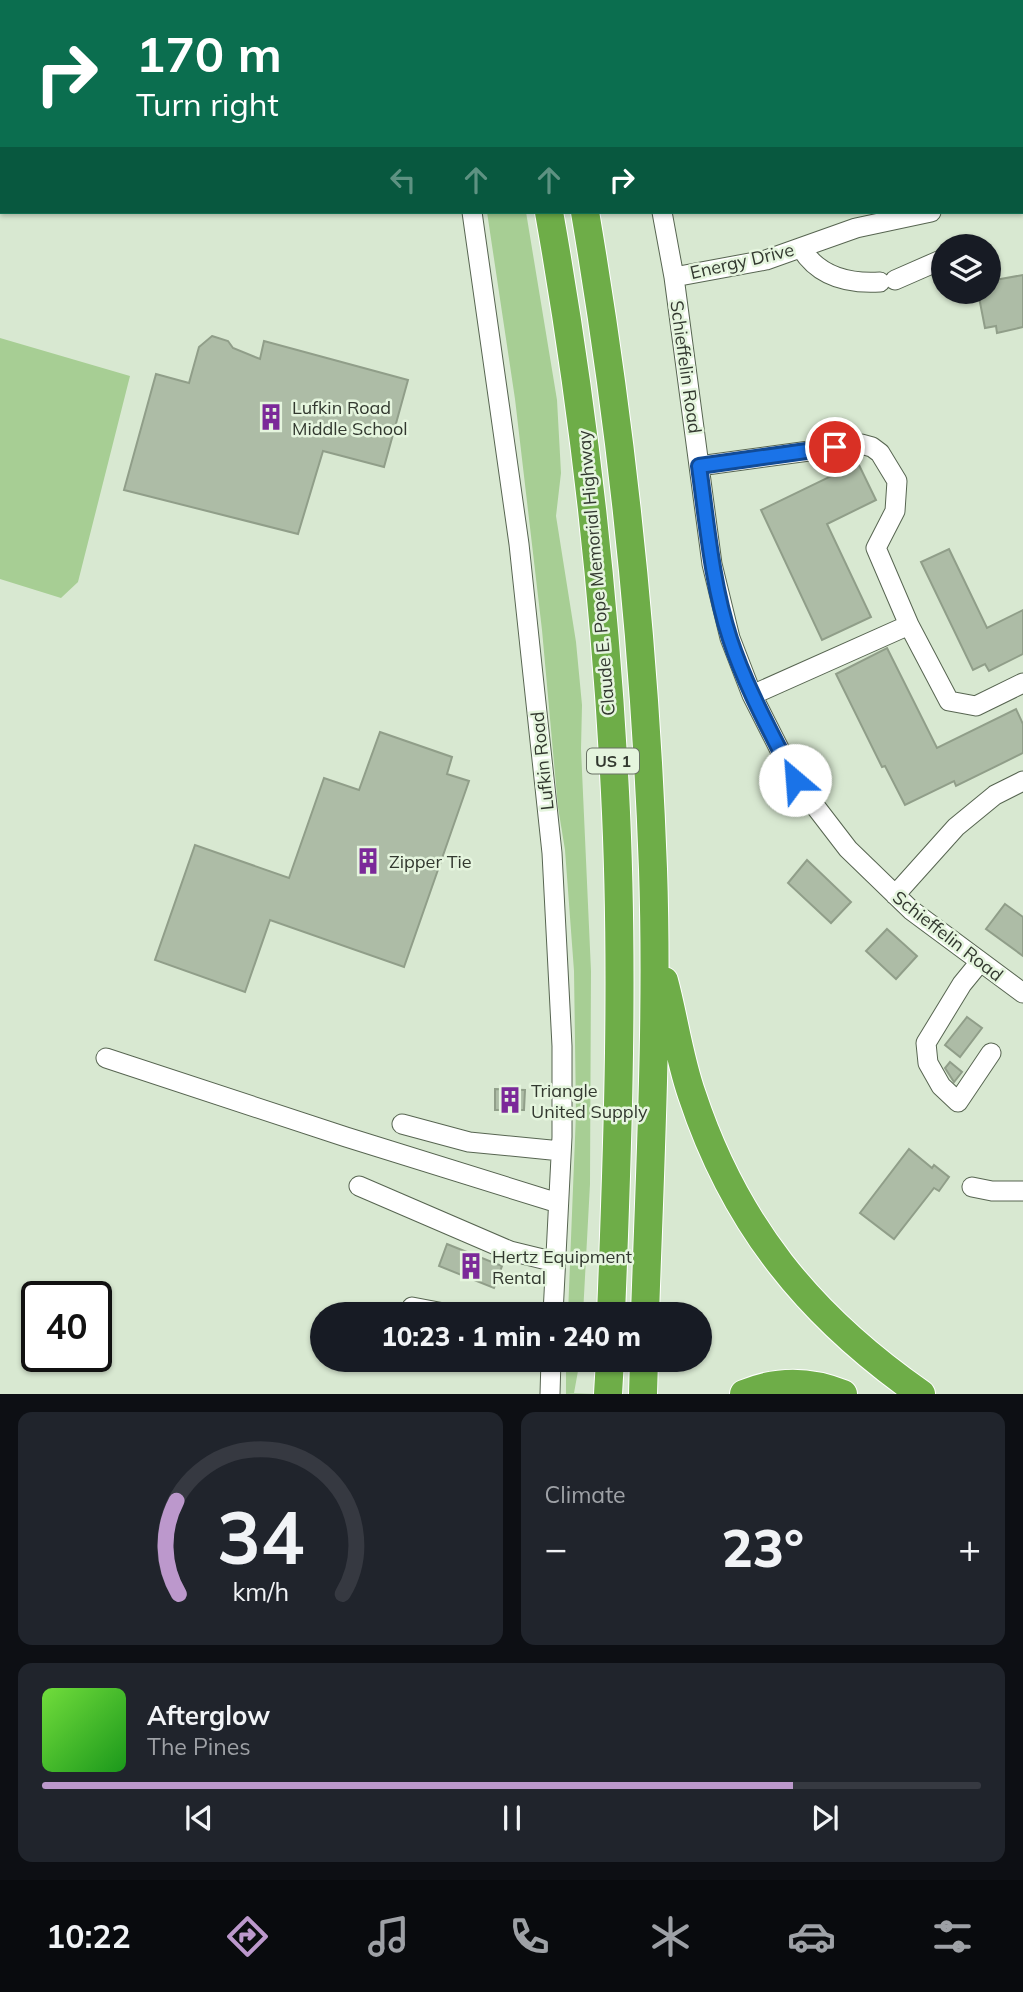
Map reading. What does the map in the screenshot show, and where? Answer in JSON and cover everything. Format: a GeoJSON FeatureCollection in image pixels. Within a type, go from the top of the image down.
{"type":"FeatureCollection","features":[{"type":"Feature","properties":{"kind":"highway","name":"Claude E. Pope Memorial Highway"},"geometry":{"type":"LineString","coordinates":[[549,214],[572,354],[594,521],[614,779],[619,969],[611,1302]]}},
{"type":"Feature","properties":{"kind":"highway","name":"Claude E. Pope Memorial Highway"},"geometry":{"type":"LineString","coordinates":[[585,214],[601,305],[633,561],[645,714],[654,939],[654,1056],[645,1302]]}},
{"type":"Feature","properties":{"kind":"highway"},"geometry":{"type":"LineString","coordinates":[[654,939],[691,1094],[723,1170],[749,1219],[789,1277],[814,1305],[881,1366],[920,1394]]}},
{"type":"Feature","properties":{"kind":"highway"},"geometry":{"type":"LineString","coordinates":[[608,1394],[609,1372]]}},
{"type":"Feature","properties":{"kind":"highway"},"geometry":{"type":"LineString","coordinates":[[643,1394],[644,1372]]}},
{"type":"Feature","properties":{"kind":"highway"},"geometry":{"type":"LineString","coordinates":[[744,1394],[776,1384],[802,1383],[827,1387],[843,1394]]}},
{"type":"Feature","properties":{"kind":"street","name":"Lufkin Road"},"geometry":{"type":"LineString","coordinates":[[472,214],[519,544],[552,853],[562,1034],[561,1151],[553,1302]]}},
{"type":"Feature","properties":{"kind":"street","name":"Schieffelin Road"},"geometry":{"type":"LineString","coordinates":[[662,214],[674,277],[712,564],[730,638],[752,695],[795,780],[848,849],[911,910],[1023,993]]}},
{"type":"Feature","properties":{"kind":"street","name":"Energy Drive"},"geometry":{"type":"LineString","coordinates":[[674,277],[766,260],[856,228],[922,214]]}},
{"type":"Feature","properties":{"kind":"street"},"geometry":{"type":"LineString","coordinates":[[801,248],[808,260],[824,271],[841,279],[864,283],[887,281],[931,264]]}},
{"type":"Feature","properties":{"kind":"street"},"geometry":{"type":"LineString","coordinates":[[699,466],[861,444],[872,447],[880,453],[897,481],[895,511],[876,548],[909,625],[949,701],[976,706],[1023,683]]}},
{"type":"Feature","properties":{"kind":"street"},"geometry":{"type":"LineString","coordinates":[[752,695],[909,625]]}},
{"type":"Feature","properties":{"kind":"street"},"geometry":{"type":"LineString","coordinates":[[895,895],[956,827],[995,795],[1023,781]]}},
{"type":"Feature","properties":{"kind":"street"},"geometry":{"type":"LineString","coordinates":[[979,962],[962,984],[926,1043],[928,1063],[941,1086],[958,1102],[991,1053]]}},
{"type":"Feature","properties":{"kind":"street"},"geometry":{"type":"LineString","coordinates":[[106,1058],[346,1138],[558,1203]]}},
{"type":"Feature","properties":{"kind":"street"},"geometry":{"type":"LineString","coordinates":[[402,1124],[469,1142],[561,1151]]}},
{"type":"Feature","properties":{"kind":"street"},"geometry":{"type":"LineString","coordinates":[[359,1186],[510,1251],[555,1262]]}},
{"type":"Feature","properties":{"kind":"street"},"geometry":{"type":"LineString","coordinates":[[972,1187],[992,1191],[1021,1191]]}},
{"type":"Feature","properties":{"kind":"street"},"geometry":{"type":"LineString","coordinates":[[550,1394],[551,1372]]}},
{"type":"Feature","properties":{"kind":"green space"},"geometry":{"type":"Polygon","coordinates":[[[487,214],[526,214],[557,400],[561,473],[556,516],[576,642],[582,705],[581,749],[591,971],[590,1184],[584,1302],[568,1302],[576,1113],[574,971],[565,850],[558,807],[542,630],[515,399],[487,214]]]}},
{"type":"Feature","properties":{"kind":"green space"},"geometry":{"type":"Polygon","coordinates":[[[0,338],[130,376],[78,582],[61,598],[0,579],[0,338]]]}},
{"type":"Feature","properties":{"kind":"green space"},"geometry":{"type":"Polygon","coordinates":[[[566,1372],[578,1372],[574,1393],[594,1393],[566,1394],[566,1372]]]}},
{"type":"Feature","properties":{"kind":"building"},"geometry":{"type":"Polygon","coordinates":[[[1023,275],[1023,327],[997,333],[996,326],[985,328],[980,304],[1001,304],[1001,279],[1023,275]]]}},
{"type":"Feature","properties":{"kind":"building","name":"Lufkin Road Middle School"},"geometry":{"type":"Polygon","coordinates":[[[212,336],[228,341],[233,348],[260,359],[264,341],[408,380],[384,467],[323,451],[298,534],[124,490],[156,374],[189,383],[199,347],[212,336]]]}},
{"type":"Feature","properties":{"kind":"building"},"geometry":{"type":"Polygon","coordinates":[[[858,463],[876,500],[827,524],[871,617],[822,640],[761,510],[858,463]]]}},
{"type":"Feature","properties":{"kind":"building"},"geometry":{"type":"Polygon","coordinates":[[[949,549],[987,628],[1023,610],[1023,654],[989,671],[985,664],[973,670],[921,562],[949,549]]]}},
{"type":"Feature","properties":{"kind":"building"},"geometry":{"type":"Polygon","coordinates":[[[887,648],[937,748],[1016,709],[1023,724],[1023,753],[956,786],[954,781],[905,805],[885,766],[882,767],[836,674],[887,648]]]}},
{"type":"Feature","properties":{"kind":"building","name":"Zipper Tie"},"geometry":{"type":"Polygon","coordinates":[[[380,732],[452,757],[447,774],[469,781],[404,967],[270,920],[245,992],[155,960],[195,845],[289,878],[324,778],[359,790],[380,732]]]}},
{"type":"Feature","properties":{"kind":"building"},"geometry":{"type":"Polygon","coordinates":[[[807,860],[851,902],[831,923],[788,883],[807,860]]]}},
{"type":"Feature","properties":{"kind":"building"},"geometry":{"type":"Polygon","coordinates":[[[1005,904],[1023,917],[1023,956],[986,929],[1005,904]]]}},
{"type":"Feature","properties":{"kind":"building"},"geometry":{"type":"Polygon","coordinates":[[[887,929],[917,956],[896,979],[866,951],[887,929]]]}},
{"type":"Feature","properties":{"kind":"building"},"geometry":{"type":"Polygon","coordinates":[[[967,1017],[982,1028],[960,1057],[945,1045],[967,1017]]]}},
{"type":"Feature","properties":{"kind":"building"},"geometry":{"type":"Polygon","coordinates":[[[950,1062],[962,1072],[954,1082],[945,1068],[950,1062]]]}},
{"type":"Feature","properties":{"kind":"building","name":"Triangle United Supply"},"geometry":{"type":"Polygon","coordinates":[[[495,1089],[525,1090],[524,1110],[495,1110],[495,1089]]]}},
{"type":"Feature","properties":{"kind":"building"},"geometry":{"type":"Polygon","coordinates":[[[909,1149],[932,1168],[934,1165],[949,1177],[939,1191],[934,1188],[894,1239],[860,1213],[909,1149]]]}},
{"type":"Feature","properties":{"kind":"building","name":"Hertz Equipment Rental"},"geometry":{"type":"Polygon","coordinates":[[[447,1244],[502,1266],[494,1288],[439,1266],[447,1244]]]}},
{"type":"Feature","properties":{"kind":"place","name":"Lufkin Road Middle School"},"geometry":{"type":"Point","coordinates":[271,417]}},
{"type":"Feature","properties":{"kind":"place","name":"Zipper Tie"},"geometry":{"type":"Point","coordinates":[368,861]}},
{"type":"Feature","properties":{"kind":"place","name":"Triangle United Supply"},"geometry":{"type":"Point","coordinates":[510,1100]}},
{"type":"Feature","properties":{"kind":"place","name":"Hertz Equipment Rental"},"geometry":{"type":"Point","coordinates":[471,1266]}},
{"type":"Feature","properties":{"kind":"route"},"geometry":{"type":"LineString","coordinates":[[795,780],[752,695],[730,638],[712,564],[699,466],[835,447]]}}]}
